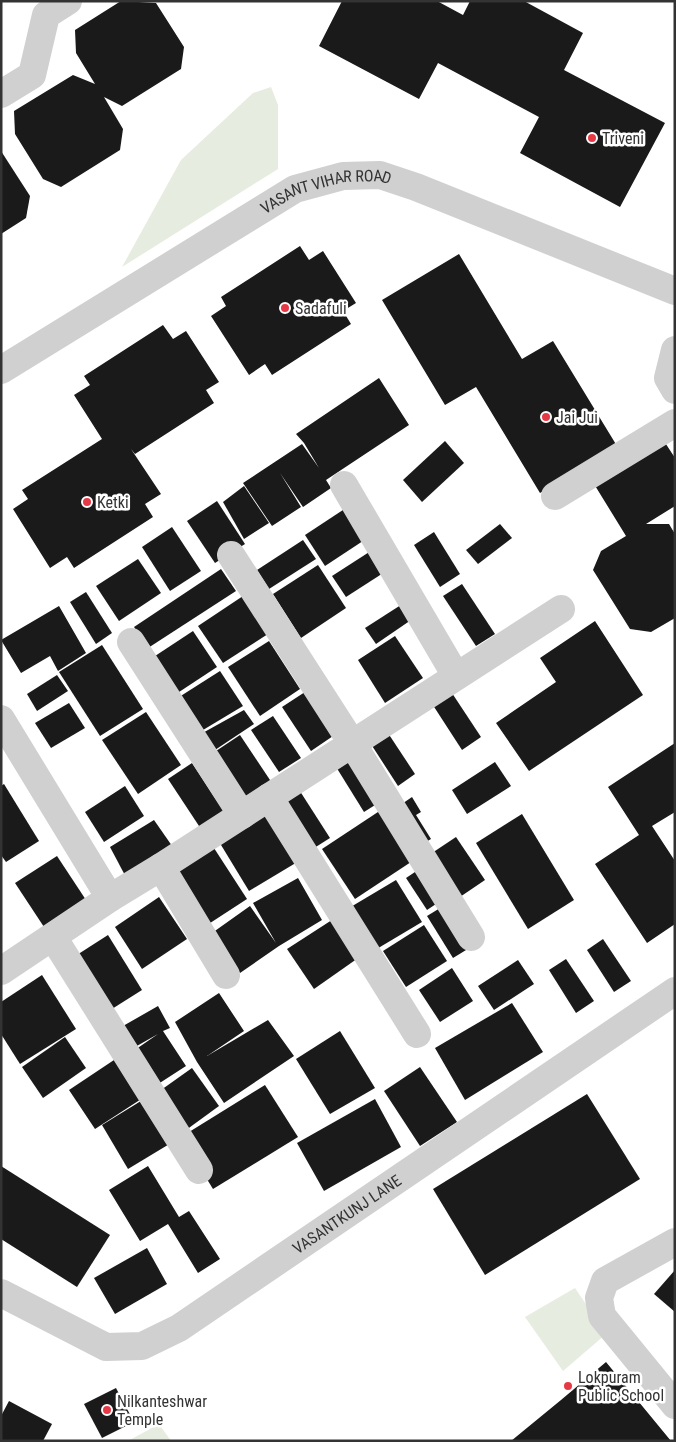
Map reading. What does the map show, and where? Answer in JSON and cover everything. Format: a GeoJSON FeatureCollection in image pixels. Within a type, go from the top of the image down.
{"type":"FeatureCollection","features":[{"type":"Feature","properties":{"kind":"street"},"geometry":{"type":"LineString","coordinates":[[1,94],[32,75],[46,15],[68,1]]}},
{"type":"Feature","properties":{"kind":"street","name":"VASANT VIHAR ROAD"},"geometry":{"type":"LineString","coordinates":[[1,370],[294,189],[343,176],[380,174],[675,291]]}},
{"type":"Feature","properties":{"kind":"street"},"geometry":{"type":"LineString","coordinates":[[675,350],[668,378],[675,390]]}},
{"type":"Feature","properties":{"kind":"street"},"geometry":{"type":"LineString","coordinates":[[554,496],[675,422]]}},
{"type":"Feature","properties":{"kind":"street"},"geometry":{"type":"LineString","coordinates":[[344,485],[456,676]]}},
{"type":"Feature","properties":{"kind":"street"},"geometry":{"type":"LineString","coordinates":[[231,555],[352,743],[472,936]]}},
{"type":"Feature","properties":{"kind":"street"},"geometry":{"type":"LineString","coordinates":[[1,970],[561,609]]}},
{"type":"Feature","properties":{"kind":"street"},"geometry":{"type":"LineString","coordinates":[[131,642],[242,815]]}},
{"type":"Feature","properties":{"kind":"street"},"geometry":{"type":"LineString","coordinates":[[1,719],[110,898]]}},
{"type":"Feature","properties":{"kind":"street"},"geometry":{"type":"LineString","coordinates":[[269,797],[417,1034]]}},
{"type":"Feature","properties":{"kind":"street"},"geometry":{"type":"LineString","coordinates":[[161,867],[226,974]]}},
{"type":"Feature","properties":{"kind":"street"},"geometry":{"type":"LineString","coordinates":[[53,937],[199,1170]]}},
{"type":"Feature","properties":{"kind":"street","name":"VASANTKUNJ LANE"},"geometry":{"type":"LineString","coordinates":[[1,1293],[106,1347],[142,1346],[187,1322],[675,991]]}},
{"type":"Feature","properties":{"kind":"street"},"geometry":{"type":"LineString","coordinates":[[675,1242],[605,1281],[599,1298],[602,1316],[675,1405]]}},
{"type":"Feature","properties":{"kind":"shaded area"},"geometry":{"type":"Polygon","coordinates":[[[271,87],[278,105],[278,169],[122,267],[181,160],[253,93],[271,87]]]}},
{"type":"Feature","properties":{"kind":"shaded area"},"geometry":{"type":"Polygon","coordinates":[[[575,1288],[606,1334],[563,1371],[525,1317],[575,1288]]]}},
{"type":"Feature","properties":{"kind":"shaded area"},"geometry":{"type":"Polygon","coordinates":[[[159,1424],[171,1441],[128,1441],[159,1424]]]}},
{"type":"Feature","properties":{"kind":"building"},"geometry":{"type":"Polygon","coordinates":[[[121,1],[156,3],[184,47],[181,69],[122,106],[104,97],[123,129],[120,150],[61,187],[43,179],[15,134],[14,111],[73,75],[95,84],[76,53],[75,30],[121,1]]]}},
{"type":"Feature","properties":{"kind":"building"},"geometry":{"type":"Polygon","coordinates":[[[342,1],[437,1],[463,15],[470,1],[524,1],[583,33],[564,70],[665,123],[620,207],[520,153],[539,117],[438,63],[419,99],[319,46],[342,1]]]}},
{"type":"Feature","properties":{"kind":"building"},"geometry":{"type":"Polygon","coordinates":[[[1,151],[30,196],[26,218],[1,234],[1,151]]]}},
{"type":"Feature","properties":{"kind":"building","name":"Sadafuli"},"geometry":{"type":"Polygon","coordinates":[[[300,246],[309,260],[323,251],[356,303],[343,311],[351,324],[272,375],[265,364],[249,375],[211,316],[226,306],[221,297],[300,246]]]}},
{"type":"Feature","properties":{"kind":"building"},"geometry":{"type":"Polygon","coordinates":[[[459,254],[522,359],[553,341],[617,446],[540,493],[476,387],[445,405],[382,300],[459,254]]]}},
{"type":"Feature","properties":{"kind":"building"},"geometry":{"type":"Polygon","coordinates":[[[163,325],[173,339],[186,331],[219,382],[206,390],[214,403],[135,454],[131,449],[161,494],[145,504],[153,517],[74,568],[67,557],[50,568],[13,509],[28,499],[22,490],[102,439],[74,395],[90,385],[84,376],[163,325]]]}},
{"type":"Feature","properties":{"kind":"building"},"geometry":{"type":"Polygon","coordinates":[[[379,378],[409,425],[326,480],[331,488],[303,507],[280,473],[301,507],[272,526],[243,483],[302,444],[319,468],[304,443],[296,434],[379,378]]]}},
{"type":"Feature","properties":{"kind":"building"},"geometry":{"type":"Polygon","coordinates":[[[445,441],[464,463],[422,502],[403,480],[445,441]]]}},
{"type":"Feature","properties":{"kind":"building"},"geometry":{"type":"Polygon","coordinates":[[[664,441],[675,458],[675,506],[646,524],[669,524],[675,534],[675,618],[651,632],[630,629],[593,570],[601,551],[626,536],[594,484],[664,441]]]}},
{"type":"Feature","properties":{"kind":"building"},"geometry":{"type":"Polygon","coordinates":[[[244,486],[269,523],[244,539],[223,502],[244,486]]]}},
{"type":"Feature","properties":{"kind":"building"},"geometry":{"type":"Polygon","coordinates":[[[217,501],[245,544],[215,563],[187,521],[217,501]]]}},
{"type":"Feature","properties":{"kind":"building"},"geometry":{"type":"Polygon","coordinates":[[[349,506],[369,537],[325,566],[305,535],[349,506]]]}},
{"type":"Feature","properties":{"kind":"building"},"geometry":{"type":"Polygon","coordinates":[[[500,524],[512,538],[478,564],[466,550],[500,524]]]}},
{"type":"Feature","properties":{"kind":"building"},"geometry":{"type":"Polygon","coordinates":[[[172,527],[201,571],[170,591],[142,547],[172,527]]]}},
{"type":"Feature","properties":{"kind":"building"},"geometry":{"type":"Polygon","coordinates":[[[434,532],[460,574],[440,587],[414,545],[434,532]]]}},
{"type":"Feature","properties":{"kind":"building"},"geometry":{"type":"Polygon","coordinates":[[[303,540],[316,559],[269,589],[257,570],[303,540]]]}},
{"type":"Feature","properties":{"kind":"building"},"geometry":{"type":"Polygon","coordinates":[[[377,547],[391,568],[346,597],[332,576],[377,547]]]}},
{"type":"Feature","properties":{"kind":"building"},"geometry":{"type":"Polygon","coordinates":[[[138,559],[161,593],[119,621],[96,586],[138,559]]]}},
{"type":"Feature","properties":{"kind":"building"},"geometry":{"type":"Polygon","coordinates":[[[318,565],[346,608],[301,638],[273,594],[318,565]]]}},
{"type":"Feature","properties":{"kind":"building"},"geometry":{"type":"Polygon","coordinates":[[[221,569],[236,591],[148,648],[134,627],[221,569]]]}},
{"type":"Feature","properties":{"kind":"building"},"geometry":{"type":"Polygon","coordinates":[[[462,584],[495,634],[476,646],[443,596],[462,584]]]}},
{"type":"Feature","properties":{"kind":"building"},"geometry":{"type":"Polygon","coordinates":[[[86,592],[112,633],[96,644],[70,602],[86,592]]]}},
{"type":"Feature","properties":{"kind":"building"},"geometry":{"type":"Polygon","coordinates":[[[243,596],[268,634],[223,663],[198,626],[243,596]]]}},
{"type":"Feature","properties":{"kind":"building"},"geometry":{"type":"Polygon","coordinates":[[[404,603],[414,618],[376,644],[365,628],[404,603]]]}},
{"type":"Feature","properties":{"kind":"building"},"geometry":{"type":"Polygon","coordinates":[[[59,606],[86,653],[58,671],[50,656],[21,673],[1,640],[59,606]]]}},
{"type":"Feature","properties":{"kind":"building"},"geometry":{"type":"Polygon","coordinates":[[[595,621],[643,695],[529,771],[496,723],[556,682],[540,658],[595,621]]]}},
{"type":"Feature","properties":{"kind":"building"},"geometry":{"type":"Polygon","coordinates":[[[193,631],[217,667],[173,696],[149,660],[193,631]]]}},
{"type":"Feature","properties":{"kind":"building"},"geometry":{"type":"Polygon","coordinates":[[[395,636],[423,678],[385,703],[358,660],[395,636]]]}},
{"type":"Feature","properties":{"kind":"building"},"geometry":{"type":"Polygon","coordinates":[[[269,641],[300,689],[260,716],[228,667],[269,641]]]}},
{"type":"Feature","properties":{"kind":"building"},"geometry":{"type":"Polygon","coordinates":[[[102,645],[143,709],[100,736],[59,672],[102,645]]]}},
{"type":"Feature","properties":{"kind":"building"},"geometry":{"type":"Polygon","coordinates":[[[220,671],[243,706],[198,733],[176,699],[220,671]]]}},
{"type":"Feature","properties":{"kind":"building"},"geometry":{"type":"Polygon","coordinates":[[[57,675],[68,691],[37,711],[27,694],[57,675]]]}},
{"type":"Feature","properties":{"kind":"building"},"geometry":{"type":"Polygon","coordinates":[[[446,684],[481,737],[462,750],[427,696],[446,684]]]}},
{"type":"Feature","properties":{"kind":"building"},"geometry":{"type":"Polygon","coordinates":[[[308,690],[336,734],[311,751],[282,707],[308,690]]]}},
{"type":"Feature","properties":{"kind":"building"},"geometry":{"type":"Polygon","coordinates":[[[69,703],[85,728],[51,748],[35,723],[69,703]]]}},
{"type":"Feature","properties":{"kind":"building"},"geometry":{"type":"Polygon","coordinates":[[[244,710],[254,724],[209,754],[199,735],[244,710]]]}},
{"type":"Feature","properties":{"kind":"building"},"geometry":{"type":"Polygon","coordinates":[[[146,712],[181,765],[138,794],[102,740],[146,712]]]}},
{"type":"Feature","properties":{"kind":"building"},"geometry":{"type":"Polygon","coordinates":[[[273,716],[301,758],[279,772],[251,730],[273,716]]]}},
{"type":"Feature","properties":{"kind":"building"},"geometry":{"type":"Polygon","coordinates":[[[384,727],[415,774],[398,786],[367,738],[384,727]]]}},
{"type":"Feature","properties":{"kind":"building"},"geometry":{"type":"Polygon","coordinates":[[[240,735],[272,783],[238,805],[207,757],[240,735]]]}},
{"type":"Feature","properties":{"kind":"building"},"geometry":{"type":"Polygon","coordinates":[[[675,743],[675,812],[652,826],[675,861],[675,924],[647,943],[595,864],[639,835],[608,787],[675,743]]]}},
{"type":"Feature","properties":{"kind":"building"},"geometry":{"type":"Polygon","coordinates":[[[352,750],[383,800],[364,812],[333,762],[352,750]]]}},
{"type":"Feature","properties":{"kind":"building"},"geometry":{"type":"Polygon","coordinates":[[[495,762],[511,786],[467,814],[452,790],[495,762]]]}},
{"type":"Feature","properties":{"kind":"building"},"geometry":{"type":"Polygon","coordinates":[[[192,763],[225,813],[201,829],[168,779],[192,763]]]}},
{"type":"Feature","properties":{"kind":"building"},"geometry":{"type":"Polygon","coordinates":[[[4,784],[39,841],[6,862],[1,855],[1,786],[4,784]]]}},
{"type":"Feature","properties":{"kind":"building"},"geometry":{"type":"Polygon","coordinates":[[[296,785],[330,838],[311,850],[277,797],[296,785]]]}},
{"type":"Feature","properties":{"kind":"building"},"geometry":{"type":"Polygon","coordinates":[[[125,786],[144,816],[104,842],[85,812],[125,786]]]}},
{"type":"Feature","properties":{"kind":"building"},"geometry":{"type":"Polygon","coordinates":[[[412,797],[421,812],[416,815],[431,839],[419,846],[396,808],[412,797]]]}},
{"type":"Feature","properties":{"kind":"building"},"geometry":{"type":"Polygon","coordinates":[[[268,810],[299,861],[249,891],[218,840],[268,810]]]}},
{"type":"Feature","properties":{"kind":"building"},"geometry":{"type":"Polygon","coordinates":[[[381,810],[414,860],[355,899],[322,849],[381,810]]]}},
{"type":"Feature","properties":{"kind":"building"},"geometry":{"type":"Polygon","coordinates":[[[522,814],[574,900],[528,929],[476,843],[522,814]]]}},
{"type":"Feature","properties":{"kind":"building"},"geometry":{"type":"Polygon","coordinates":[[[154,820],[177,853],[128,881],[110,847],[154,820]]]}},
{"type":"Feature","properties":{"kind":"building"},"geometry":{"type":"Polygon","coordinates":[[[456,837],[485,880],[457,899],[429,855],[456,837]]]}},
{"type":"Feature","properties":{"kind":"building"},"geometry":{"type":"Polygon","coordinates":[[[212,845],[247,899],[204,927],[169,873],[212,845]]]}},
{"type":"Feature","properties":{"kind":"building"},"geometry":{"type":"Polygon","coordinates":[[[57,856],[86,900],[44,927],[15,883],[57,856]]]}},
{"type":"Feature","properties":{"kind":"building"},"geometry":{"type":"Polygon","coordinates":[[[421,868],[442,900],[427,910],[406,878],[421,868]]]}},
{"type":"Feature","properties":{"kind":"building"},"geometry":{"type":"Polygon","coordinates":[[[298,878],[322,920],[279,946],[240,973],[212,933],[250,906],[276,943],[253,903],[298,878]]]}},
{"type":"Feature","properties":{"kind":"building"},"geometry":{"type":"Polygon","coordinates":[[[396,880],[422,922],[375,950],[349,908],[396,880]]]}},
{"type":"Feature","properties":{"kind":"building"},"geometry":{"type":"Polygon","coordinates":[[[159,897],[187,939],[142,969],[115,927],[159,897]]]}},
{"type":"Feature","properties":{"kind":"building"},"geometry":{"type":"Polygon","coordinates":[[[445,905],[471,947],[453,958],[427,916],[445,905]]]}},
{"type":"Feature","properties":{"kind":"building"},"geometry":{"type":"Polygon","coordinates":[[[335,918],[361,956],[314,989],[287,949],[335,918]]]}},
{"type":"Feature","properties":{"kind":"building"},"geometry":{"type":"Polygon","coordinates":[[[424,925],[447,961],[406,987],[383,951],[424,925]]]}},
{"type":"Feature","properties":{"kind":"building"},"geometry":{"type":"Polygon","coordinates":[[[108,935],[142,990],[104,1014],[69,960],[108,935]]]}},
{"type":"Feature","properties":{"kind":"building"},"geometry":{"type":"Polygon","coordinates":[[[603,939],[631,981],[614,992],[587,950],[603,939]]]}},
{"type":"Feature","properties":{"kind":"building"},"geometry":{"type":"Polygon","coordinates":[[[566,959],[594,1001],[576,1013],[549,970],[566,959]]]}},
{"type":"Feature","properties":{"kind":"building"},"geometry":{"type":"Polygon","coordinates":[[[518,960],[534,984],[494,1010],[478,986],[518,960]]]}},
{"type":"Feature","properties":{"kind":"building"},"geometry":{"type":"Polygon","coordinates":[[[452,968],[473,1001],[440,1022],[419,990],[452,968]]]}},
{"type":"Feature","properties":{"kind":"building"},"geometry":{"type":"Polygon","coordinates":[[[42,975],[76,1029],[20,1064],[1,1034],[1,1002],[42,975]]]}},
{"type":"Feature","properties":{"kind":"building"},"geometry":{"type":"Polygon","coordinates":[[[219,993],[244,1031],[207,1056],[268,1020],[294,1056],[224,1103],[197,1062],[175,1022],[219,993]]]}},
{"type":"Feature","properties":{"kind":"building"},"geometry":{"type":"Polygon","coordinates":[[[512,1003],[543,1052],[465,1100],[435,1048],[512,1003]]]}},
{"type":"Feature","properties":{"kind":"building"},"geometry":{"type":"Polygon","coordinates":[[[158,1006],[170,1028],[163,1031],[186,1066],[152,1088],[129,1054],[158,1034],[128,1051],[116,1030],[158,1006]]]}},
{"type":"Feature","properties":{"kind":"building"},"geometry":{"type":"Polygon","coordinates":[[[340,1031],[375,1088],[330,1114],[296,1059],[340,1031]]]}},
{"type":"Feature","properties":{"kind":"building"},"geometry":{"type":"Polygon","coordinates":[[[65,1037],[86,1068],[43,1098],[22,1067],[65,1037]]]}},
{"type":"Feature","properties":{"kind":"building"},"geometry":{"type":"Polygon","coordinates":[[[123,1054],[149,1094],[95,1129],[69,1090],[123,1054]]]}},
{"type":"Feature","properties":{"kind":"building"},"geometry":{"type":"Polygon","coordinates":[[[420,1067],[457,1122],[420,1146],[384,1091],[420,1067]]]}},
{"type":"Feature","properties":{"kind":"building"},"geometry":{"type":"Polygon","coordinates":[[[192,1068],[219,1106],[182,1133],[154,1095],[192,1068]]]}},
{"type":"Feature","properties":{"kind":"building"},"geometry":{"type":"Polygon","coordinates":[[[265,1085],[298,1137],[213,1189],[181,1137],[265,1085]]]}},
{"type":"Feature","properties":{"kind":"building"},"geometry":{"type":"Polygon","coordinates":[[[587,1094],[640,1179],[485,1275],[433,1189],[587,1094]]]}},
{"type":"Feature","properties":{"kind":"building"},"geometry":{"type":"Polygon","coordinates":[[[149,1096],[176,1140],[128,1169],[102,1125],[149,1096]]]}},
{"type":"Feature","properties":{"kind":"building"},"geometry":{"type":"Polygon","coordinates":[[[375,1099],[401,1147],[324,1191],[297,1143],[375,1099]]]}},
{"type":"Feature","properties":{"kind":"building"},"geometry":{"type":"Polygon","coordinates":[[[1,1166],[110,1235],[77,1287],[1,1239],[1,1166]]]}},
{"type":"Feature","properties":{"kind":"building"},"geometry":{"type":"Polygon","coordinates":[[[148,1166],[179,1217],[189,1211],[220,1259],[198,1273],[168,1224],[140,1241],[109,1190],[148,1166]]]}},
{"type":"Feature","properties":{"kind":"building"},"geometry":{"type":"Polygon","coordinates":[[[147,1248],[167,1284],[115,1314],[94,1278],[147,1248]]]}},
{"type":"Feature","properties":{"kind":"building"},"geometry":{"type":"Polygon","coordinates":[[[675,1270],[675,1312],[654,1294],[675,1270]]]}},
{"type":"Feature","properties":{"kind":"building"},"geometry":{"type":"Polygon","coordinates":[[[606,1362],[671,1441],[511,1441],[561,1400],[606,1362]]]}},
{"type":"Feature","properties":{"kind":"building"},"geometry":{"type":"Polygon","coordinates":[[[116,1388],[134,1422],[102,1438],[84,1404],[116,1388]]]}},
{"type":"Feature","properties":{"kind":"building"},"geometry":{"type":"Polygon","coordinates":[[[9,1401],[52,1424],[43,1441],[1,1441],[1,1416],[9,1401]]]}},
{"type":"Feature","properties":{"kind":"place","name":"Triveni"},"geometry":{"type":"Point","coordinates":[592,138]}},
{"type":"Feature","properties":{"kind":"place","name":"Sadafuli"},"geometry":{"type":"Point","coordinates":[285,308]}},
{"type":"Feature","properties":{"kind":"place","name":"Jai Jui"},"geometry":{"type":"Point","coordinates":[546,417]}},
{"type":"Feature","properties":{"kind":"place","name":"Ketki"},"geometry":{"type":"Point","coordinates":[87,502]}},
{"type":"Feature","properties":{"kind":"place","name":"Lokpuram Public School"},"geometry":{"type":"Point","coordinates":[568,1386]}},
{"type":"Feature","properties":{"kind":"place","name":"Nilkanteshwar Temple"},"geometry":{"type":"Point","coordinates":[107,1410]}}]}
